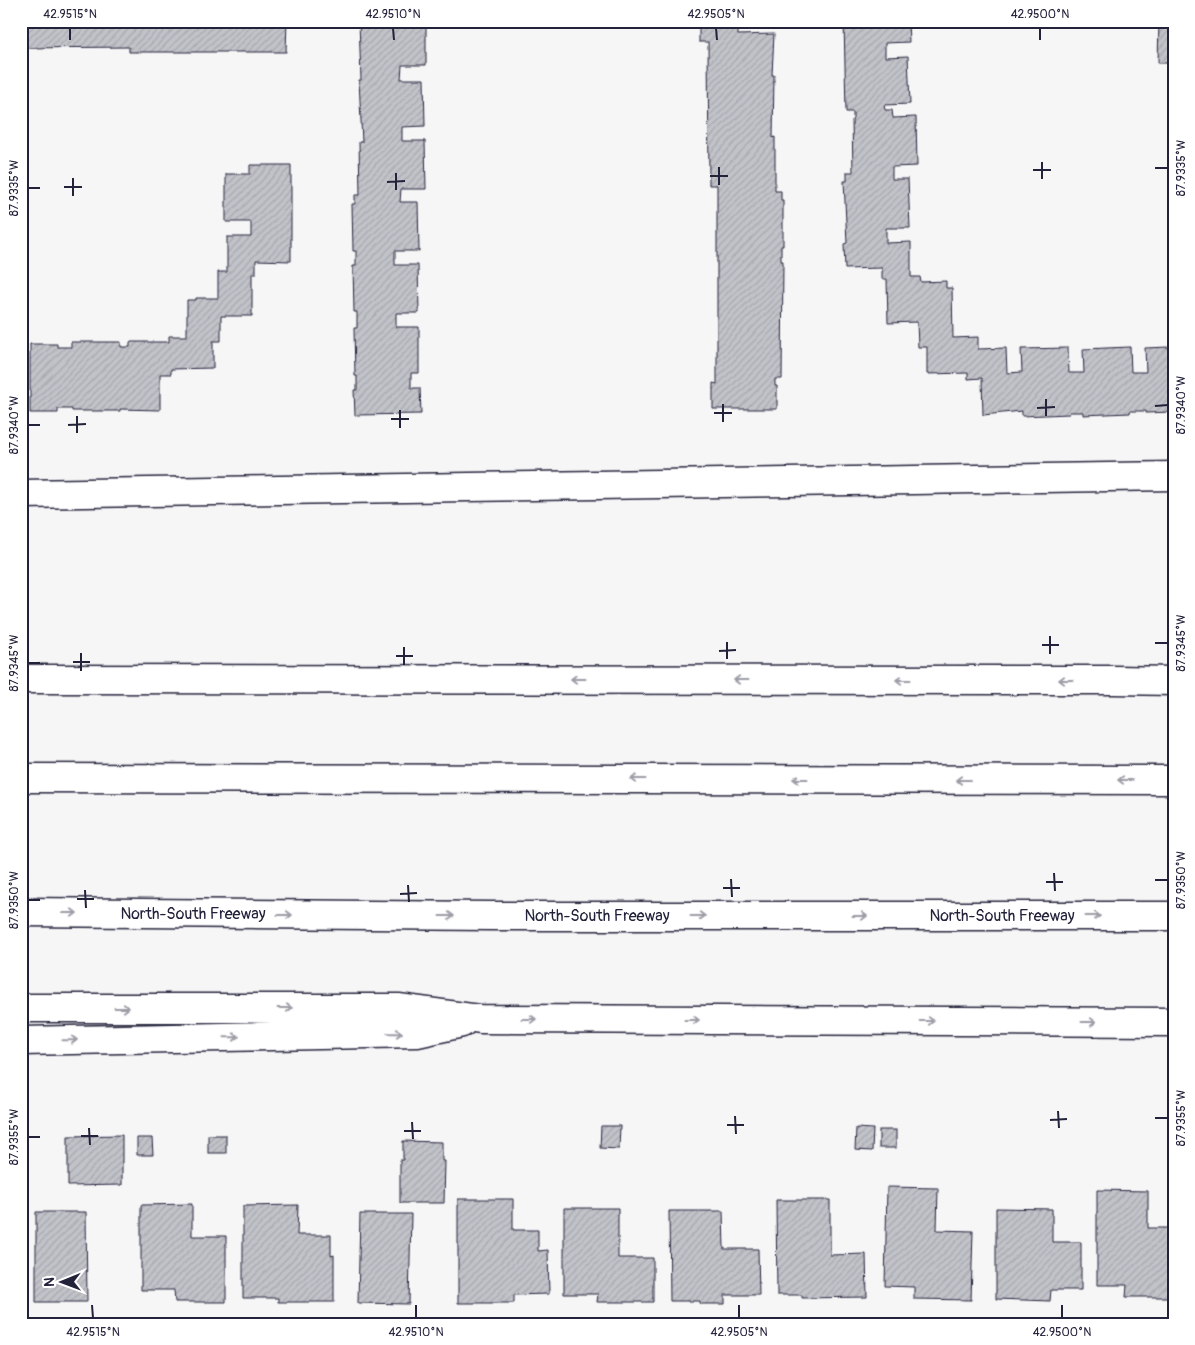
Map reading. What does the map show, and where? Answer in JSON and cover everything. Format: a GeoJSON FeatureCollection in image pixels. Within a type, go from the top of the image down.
{"type":"FeatureCollection","features":[{"type":"Feature","properties":{"kind":"main road"},"geometry":{"type":"LineString","coordinates":[[21,494],[1174,476]]}},
{"type":"Feature","properties":{"kind":"main road"},"geometry":{"type":"LineString","coordinates":[[1114,680],[1174,676]]}},
{"type":"Feature","properties":{"kind":"main road"},"geometry":{"type":"LineString","coordinates":[[21,679],[1114,680],[1174,682]]}},
{"type":"Feature","properties":{"kind":"main road"},"geometry":{"type":"LineString","coordinates":[[21,778],[1174,780]]}},
{"type":"Feature","properties":{"kind":"main road","name":"North-South Freeway"},"geometry":{"type":"LineString","coordinates":[[21,912],[482,916],[1174,916]]}},
{"type":"Feature","properties":{"kind":"main road"},"geometry":{"type":"LineString","coordinates":[[21,1008],[400,1008],[480,1019],[1174,1022]]}},
{"type":"Feature","properties":{"kind":"main road"},"geometry":{"type":"LineString","coordinates":[[21,1041],[417,1033],[480,1019]]}},
{"type":"Feature","properties":{"kind":"building"},"geometry":{"type":"Polygon","coordinates":[[[21,21],[287,21],[286,52],[129,52],[129,47],[21,48],[21,21]]]}},
{"type":"Feature","properties":{"kind":"building"},"geometry":{"type":"Polygon","coordinates":[[[359,21],[426,21],[426,65],[402,65],[401,79],[424,79],[425,126],[402,127],[402,141],[425,141],[426,189],[401,189],[400,202],[418,202],[419,251],[395,251],[395,265],[418,265],[419,313],[396,313],[396,327],[419,327],[419,373],[411,373],[411,388],[420,388],[421,414],[355,415],[354,390],[357,390],[357,376],[355,376],[354,328],[357,328],[357,312],[354,312],[353,266],[356,266],[356,251],[353,251],[352,204],[355,204],[355,195],[360,195],[359,142],[362,142],[359,21]]]}},
{"type":"Feature","properties":{"kind":"building"},"geometry":{"type":"Polygon","coordinates":[[[699,21],[731,21],[731,24],[738,24],[738,35],[774,34],[772,75],[774,75],[773,138],[775,137],[775,191],[781,191],[781,200],[783,200],[783,246],[781,246],[781,261],[783,261],[782,379],[775,379],[775,386],[777,386],[777,409],[713,409],[713,383],[717,384],[717,185],[709,185],[708,42],[699,42],[699,21]]]}},
{"type":"Feature","properties":{"kind":"building"},"geometry":{"type":"Polygon","coordinates":[[[844,21],[908,21],[909,42],[885,43],[885,57],[908,56],[910,104],[884,105],[885,110],[892,110],[893,118],[916,117],[917,166],[892,167],[892,179],[908,179],[910,228],[886,228],[886,243],[911,242],[911,277],[920,277],[921,282],[946,281],[946,288],[952,288],[953,338],[978,337],[978,349],[1006,348],[1007,373],[1022,372],[1021,349],[1068,348],[1069,373],[1084,373],[1083,349],[1130,347],[1131,372],[1146,372],[1145,348],[1169,347],[1171,412],[1146,413],[1146,411],[1130,411],[1130,413],[1083,415],[1083,412],[1070,412],[1069,414],[1022,416],[1022,411],[983,415],[982,378],[968,379],[968,373],[927,374],[927,347],[918,347],[917,322],[888,323],[887,279],[882,279],[882,268],[845,269],[844,244],[847,243],[844,181],[847,181],[847,172],[853,172],[853,112],[846,112],[844,21]]]}},
{"type":"Feature","properties":{"kind":"building"},"geometry":{"type":"Polygon","coordinates":[[[1159,21],[1174,21],[1174,63],[1158,63],[1159,21]]]}},
{"type":"Feature","properties":{"kind":"building"},"geometry":{"type":"Polygon","coordinates":[[[250,165],[291,165],[291,261],[256,260],[256,274],[252,274],[252,316],[221,316],[221,341],[213,341],[213,368],[171,369],[171,374],[160,374],[160,410],[72,411],[72,409],[58,409],[58,413],[30,413],[30,344],[57,344],[57,347],[71,347],[71,342],[121,342],[121,347],[130,347],[130,342],[169,342],[169,336],[187,336],[187,300],[218,298],[218,272],[227,272],[227,237],[251,237],[251,222],[226,222],[226,174],[250,174],[250,165]]]}},
{"type":"Feature","properties":{"kind":"building"},"geometry":{"type":"Polygon","coordinates":[[[601,1126],[620,1126],[619,1149],[600,1148],[601,1126]]]}},
{"type":"Feature","properties":{"kind":"building"},"geometry":{"type":"Polygon","coordinates":[[[856,1128],[873,1129],[872,1151],[855,1150],[856,1128]]]}},
{"type":"Feature","properties":{"kind":"building"},"geometry":{"type":"Polygon","coordinates":[[[879,1130],[896,1130],[896,1148],[879,1148],[879,1130]]]}},
{"type":"Feature","properties":{"kind":"building"},"geometry":{"type":"Polygon","coordinates":[[[122,1135],[122,1185],[68,1186],[68,1136],[122,1135]]]}},
{"type":"Feature","properties":{"kind":"building"},"geometry":{"type":"Polygon","coordinates":[[[208,1135],[226,1135],[226,1153],[208,1153],[208,1135]]]}},
{"type":"Feature","properties":{"kind":"building"},"geometry":{"type":"Polygon","coordinates":[[[137,1138],[152,1138],[153,1155],[137,1155],[137,1138]]]}},
{"type":"Feature","properties":{"kind":"building"},"geometry":{"type":"Polygon","coordinates":[[[403,1141],[442,1142],[442,1161],[445,1161],[444,1203],[400,1203],[400,1160],[403,1160],[403,1141]]]}},
{"type":"Feature","properties":{"kind":"building"},"geometry":{"type":"Polygon","coordinates":[[[887,1187],[938,1188],[937,1230],[973,1231],[971,1300],[914,1299],[914,1287],[885,1286],[887,1187]]]}},
{"type":"Feature","properties":{"kind":"building"},"geometry":{"type":"Polygon","coordinates":[[[1097,1190],[1148,1191],[1148,1228],[1174,1228],[1174,1297],[1126,1297],[1127,1285],[1097,1285],[1097,1190]]]}},
{"type":"Feature","properties":{"kind":"building"},"geometry":{"type":"Polygon","coordinates":[[[458,1199],[513,1199],[513,1230],[538,1230],[538,1251],[548,1250],[549,1294],[514,1295],[514,1303],[458,1303],[458,1199]]]}},
{"type":"Feature","properties":{"kind":"building"},"geometry":{"type":"Polygon","coordinates":[[[776,1200],[830,1200],[830,1255],[866,1254],[867,1297],[802,1298],[802,1295],[777,1295],[776,1200]]]}},
{"type":"Feature","properties":{"kind":"building"},"geometry":{"type":"Polygon","coordinates":[[[192,1204],[192,1236],[226,1236],[226,1302],[175,1302],[174,1290],[141,1290],[141,1205],[192,1204]]]}},
{"type":"Feature","properties":{"kind":"building"},"geometry":{"type":"Polygon","coordinates":[[[298,1205],[297,1235],[331,1235],[331,1256],[334,1255],[334,1302],[278,1302],[278,1298],[243,1298],[243,1206],[298,1205]]]}},
{"type":"Feature","properties":{"kind":"building"},"geometry":{"type":"Polygon","coordinates":[[[564,1208],[618,1208],[618,1258],[653,1258],[653,1302],[597,1302],[598,1294],[564,1294],[564,1208]]]}},
{"type":"Feature","properties":{"kind":"building"},"geometry":{"type":"Polygon","coordinates":[[[996,1208],[1052,1209],[1052,1242],[1081,1242],[1081,1290],[1051,1290],[1050,1301],[996,1299],[996,1208]]]}},
{"type":"Feature","properties":{"kind":"building"},"geometry":{"type":"Polygon","coordinates":[[[669,1211],[723,1211],[724,1249],[758,1249],[759,1295],[725,1295],[725,1304],[700,1304],[700,1301],[670,1301],[669,1211]]]}},
{"type":"Feature","properties":{"kind":"building"},"geometry":{"type":"Polygon","coordinates":[[[36,1212],[86,1212],[87,1302],[36,1302],[36,1212]]]}},
{"type":"Feature","properties":{"kind":"building"},"geometry":{"type":"Polygon","coordinates":[[[360,1214],[411,1214],[409,1304],[358,1303],[360,1214]]]}}]}
